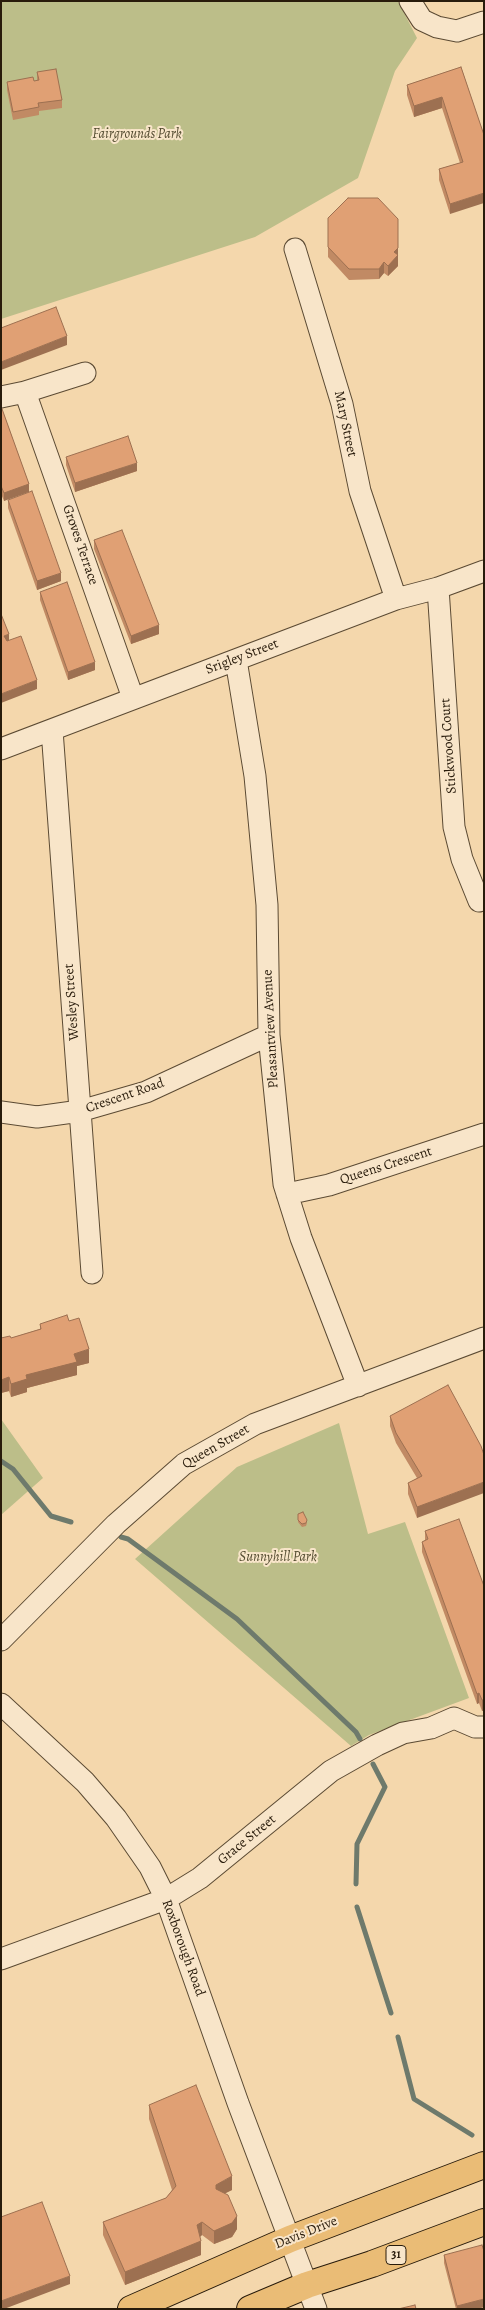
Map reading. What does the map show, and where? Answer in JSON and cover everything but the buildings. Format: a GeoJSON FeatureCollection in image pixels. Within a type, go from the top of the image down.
{"type":"FeatureCollection","features":[{"type":"Feature","properties":{"kind":"main road","name":"Davis Drive"},"geometry":{"type":"LineString","coordinates":[[131,2309],[290,2238],[484,2165]]}},
{"type":"Feature","properties":{"kind":"main road","name":"31"},"geometry":{"type":"LineString","coordinates":[[250,2309],[307,2284],[372,2264],[484,2222]]}},
{"type":"Feature","properties":{"kind":"street"},"geometry":{"type":"LineString","coordinates":[[410,1],[422,20],[437,27],[457,31],[484,22]]}},
{"type":"Feature","properties":{"kind":"street","name":"Mary Street"},"geometry":{"type":"LineString","coordinates":[[295,249],[342,404],[360,491],[396,599]]}},
{"type":"Feature","properties":{"kind":"street"},"geometry":{"type":"LineString","coordinates":[[1,397],[26,392],[85,373]]}},
{"type":"Feature","properties":{"kind":"street","name":"Groves Terrace"},"geometry":{"type":"LineString","coordinates":[[26,392],[133,698]]}},
{"type":"Feature","properties":{"kind":"street","name":"Srigley Street"},"geometry":{"type":"LineString","coordinates":[[1,749],[396,599],[438,588],[484,571]]}},
{"type":"Feature","properties":{"kind":"street","name":"Stickwood Court"},"geometry":{"type":"LineString","coordinates":[[438,588],[454,827],[462,859],[479,901]]}},
{"type":"Feature","properties":{"kind":"street","name":"Pleasantview Avenue"},"geometry":{"type":"LineString","coordinates":[[236,660],[255,776],[267,905],[269,1035],[287,1194],[301,1238],[358,1386]]}},
{"type":"Feature","properties":{"kind":"street","name":"Wesley Street"},"geometry":{"type":"LineString","coordinates":[[52,730],[92,1273]]}},
{"type":"Feature","properties":{"kind":"street","name":"Crescent Road"},"geometry":{"type":"LineString","coordinates":[[1,1112],[37,1118],[80,1111],[146,1092],[269,1035]]}},
{"type":"Feature","properties":{"kind":"street","name":"Queens Crescent"},"geometry":{"type":"LineString","coordinates":[[287,1194],[329,1185],[484,1134]]}},
{"type":"Feature","properties":{"kind":"street","name":"Queen Street"},"geometry":{"type":"LineString","coordinates":[[1,1640],[116,1524],[184,1464],[254,1424],[484,1338]]}},
{"type":"Feature","properties":{"kind":"street","name":"Roxborough Road"},"geometry":{"type":"LineString","coordinates":[[1,1704],[84,1782],[116,1818],[150,1867],[166,1899],[238,2104],[316,2309]]}},
{"type":"Feature","properties":{"kind":"street","name":"Grace Street"},"geometry":{"type":"LineString","coordinates":[[1,1959],[166,1899],[200,1878],[331,1771],[378,1745],[404,1733],[431,1728],[454,1718],[475,1727],[484,1727]]}},
{"type":"Feature","properties":{"kind":"green space","name":"Fairgrounds Park"},"geometry":{"type":"Polygon","coordinates":[[[1,1],[398,1],[417,38],[395,71],[358,178],[255,237],[1,319],[1,1]]]}},
{"type":"Feature","properties":{"kind":"green space"},"geometry":{"type":"Polygon","coordinates":[[[1,1419],[43,1478],[1,1515],[1,1419]]]}},
{"type":"Feature","properties":{"kind":"green space","name":"Sunnyhill Park"},"geometry":{"type":"Polygon","coordinates":[[[339,1423],[368,1534],[405,1522],[469,1698],[369,1735],[351,1746],[135,1559],[237,1467],[339,1423]]]}},
{"type":"Feature","properties":{"kind":"waterway"},"geometry":{"type":"LineString","coordinates":[[1,1461],[13,1469],[51,1516],[71,1522]]}},
{"type":"Feature","properties":{"kind":"waterway"},"geometry":{"type":"LineString","coordinates":[[121,1537],[128,1539],[237,1619],[356,1732],[360,1739]]}},
{"type":"Feature","properties":{"kind":"waterway"},"geometry":{"type":"LineString","coordinates":[[356,1884],[357,1844],[385,1787],[373,1764]]}},
{"type":"Feature","properties":{"kind":"waterway"},"geometry":{"type":"LineString","coordinates":[[357,1907],[391,2013]]}},
{"type":"Feature","properties":{"kind":"waterway"},"geometry":{"type":"LineString","coordinates":[[398,2037],[414,2099],[472,2135]]}}]}
